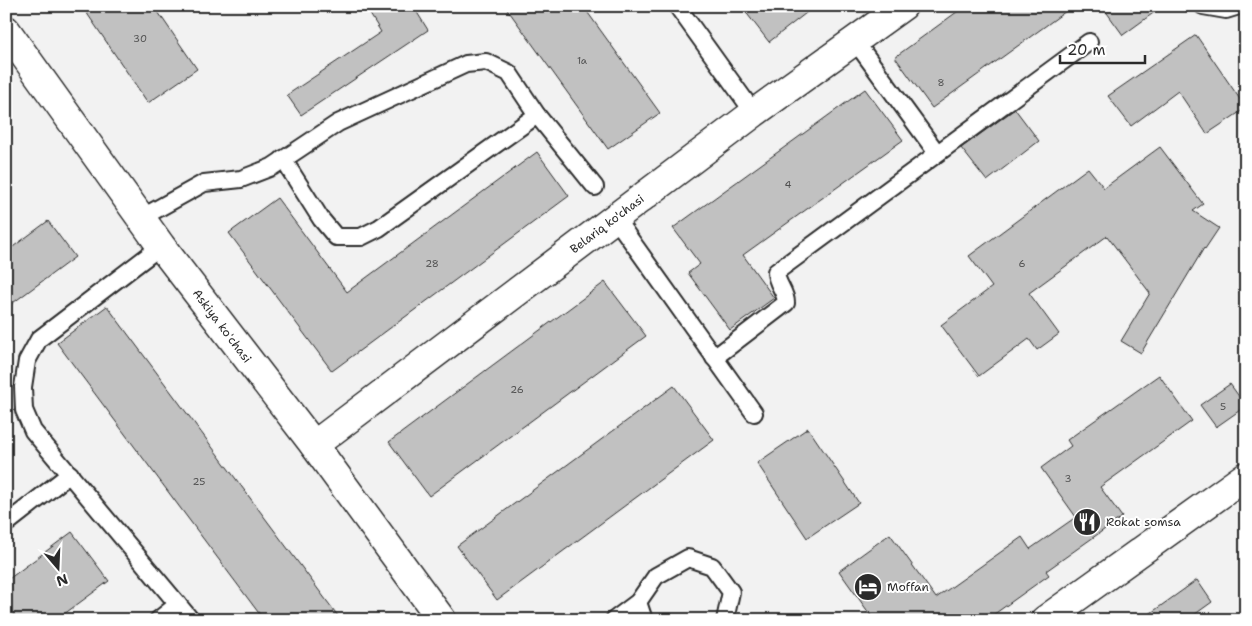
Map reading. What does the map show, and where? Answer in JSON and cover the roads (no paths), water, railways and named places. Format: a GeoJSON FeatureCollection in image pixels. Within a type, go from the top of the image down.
{"type":"FeatureCollection","features":[{"type":"Feature","properties":{"kind":"street","name":"Belariq ko'chasi"},"geometry":{"type":"LineString","coordinates":[[314,445],[754,113],[903,6]]}},
{"type":"Feature","properties":{"kind":"street","name":"Askiya koʻchasi"},"geometry":{"type":"LineString","coordinates":[[6,30],[161,246],[314,445],[442,620]]}},
{"type":"Feature","properties":{"kind":"street"},"geometry":{"type":"LineString","coordinates":[[1045,620],[1246,476]]}},
{"type":"Feature","properties":{"kind":"lane"},"geometry":{"type":"LineString","coordinates":[[677,6],[754,113]]}},
{"type":"Feature","properties":{"kind":"lane"},"geometry":{"type":"LineString","coordinates":[[1203,6],[1226,10],[1239,6]]}},
{"type":"Feature","properties":{"kind":"lane"},"geometry":{"type":"LineString","coordinates":[[854,41],[937,153]]}},
{"type":"Feature","properties":{"kind":"lane"},"geometry":{"type":"LineString","coordinates":[[714,358],[786,304],[786,296],[776,280],[776,272],[1090,42]]}},
{"type":"Feature","properties":{"kind":"lane"},"geometry":{"type":"LineString","coordinates":[[141,218],[204,183],[241,179],[272,167],[338,123],[466,64],[486,62],[509,73],[537,115],[595,187]]}},
{"type":"Feature","properties":{"kind":"lane"},"geometry":{"type":"LineString","coordinates":[[283,159],[321,219],[336,237],[361,237],[379,228],[537,115]]}},
{"type":"Feature","properties":{"kind":"lane"},"geometry":{"type":"LineString","coordinates":[[615,218],[754,413]]}},
{"type":"Feature","properties":{"kind":"lane"},"geometry":{"type":"LineString","coordinates":[[161,246],[39,338],[28,362],[23,387],[24,410],[34,431],[191,620]]}},
{"type":"Feature","properties":{"kind":"lane"},"geometry":{"type":"LineString","coordinates":[[6,524],[70,474]]}},
{"type":"Feature","properties":{"kind":"lane"},"geometry":{"type":"LineString","coordinates":[[614,620],[638,602],[656,576],[688,558],[712,566],[731,592],[724,620]]}},
{"type":"Feature","properties":{"kind":"lane"},"geometry":{"type":"LineString","coordinates":[[638,602],[644,620]]}},
{"type":"Feature","properties":{"kind":"lane"},"geometry":{"type":"LineString","coordinates":[[158,620],[178,604]]}},
{"type":"Feature","properties":{"kind":"place","name":"Rokat somsa"},"geometry":{"type":"Point","coordinates":[1087,522]}},
{"type":"Feature","properties":{"kind":"place","name":"Moffan"},"geometry":{"type":"Point","coordinates":[868,587]}}]}
